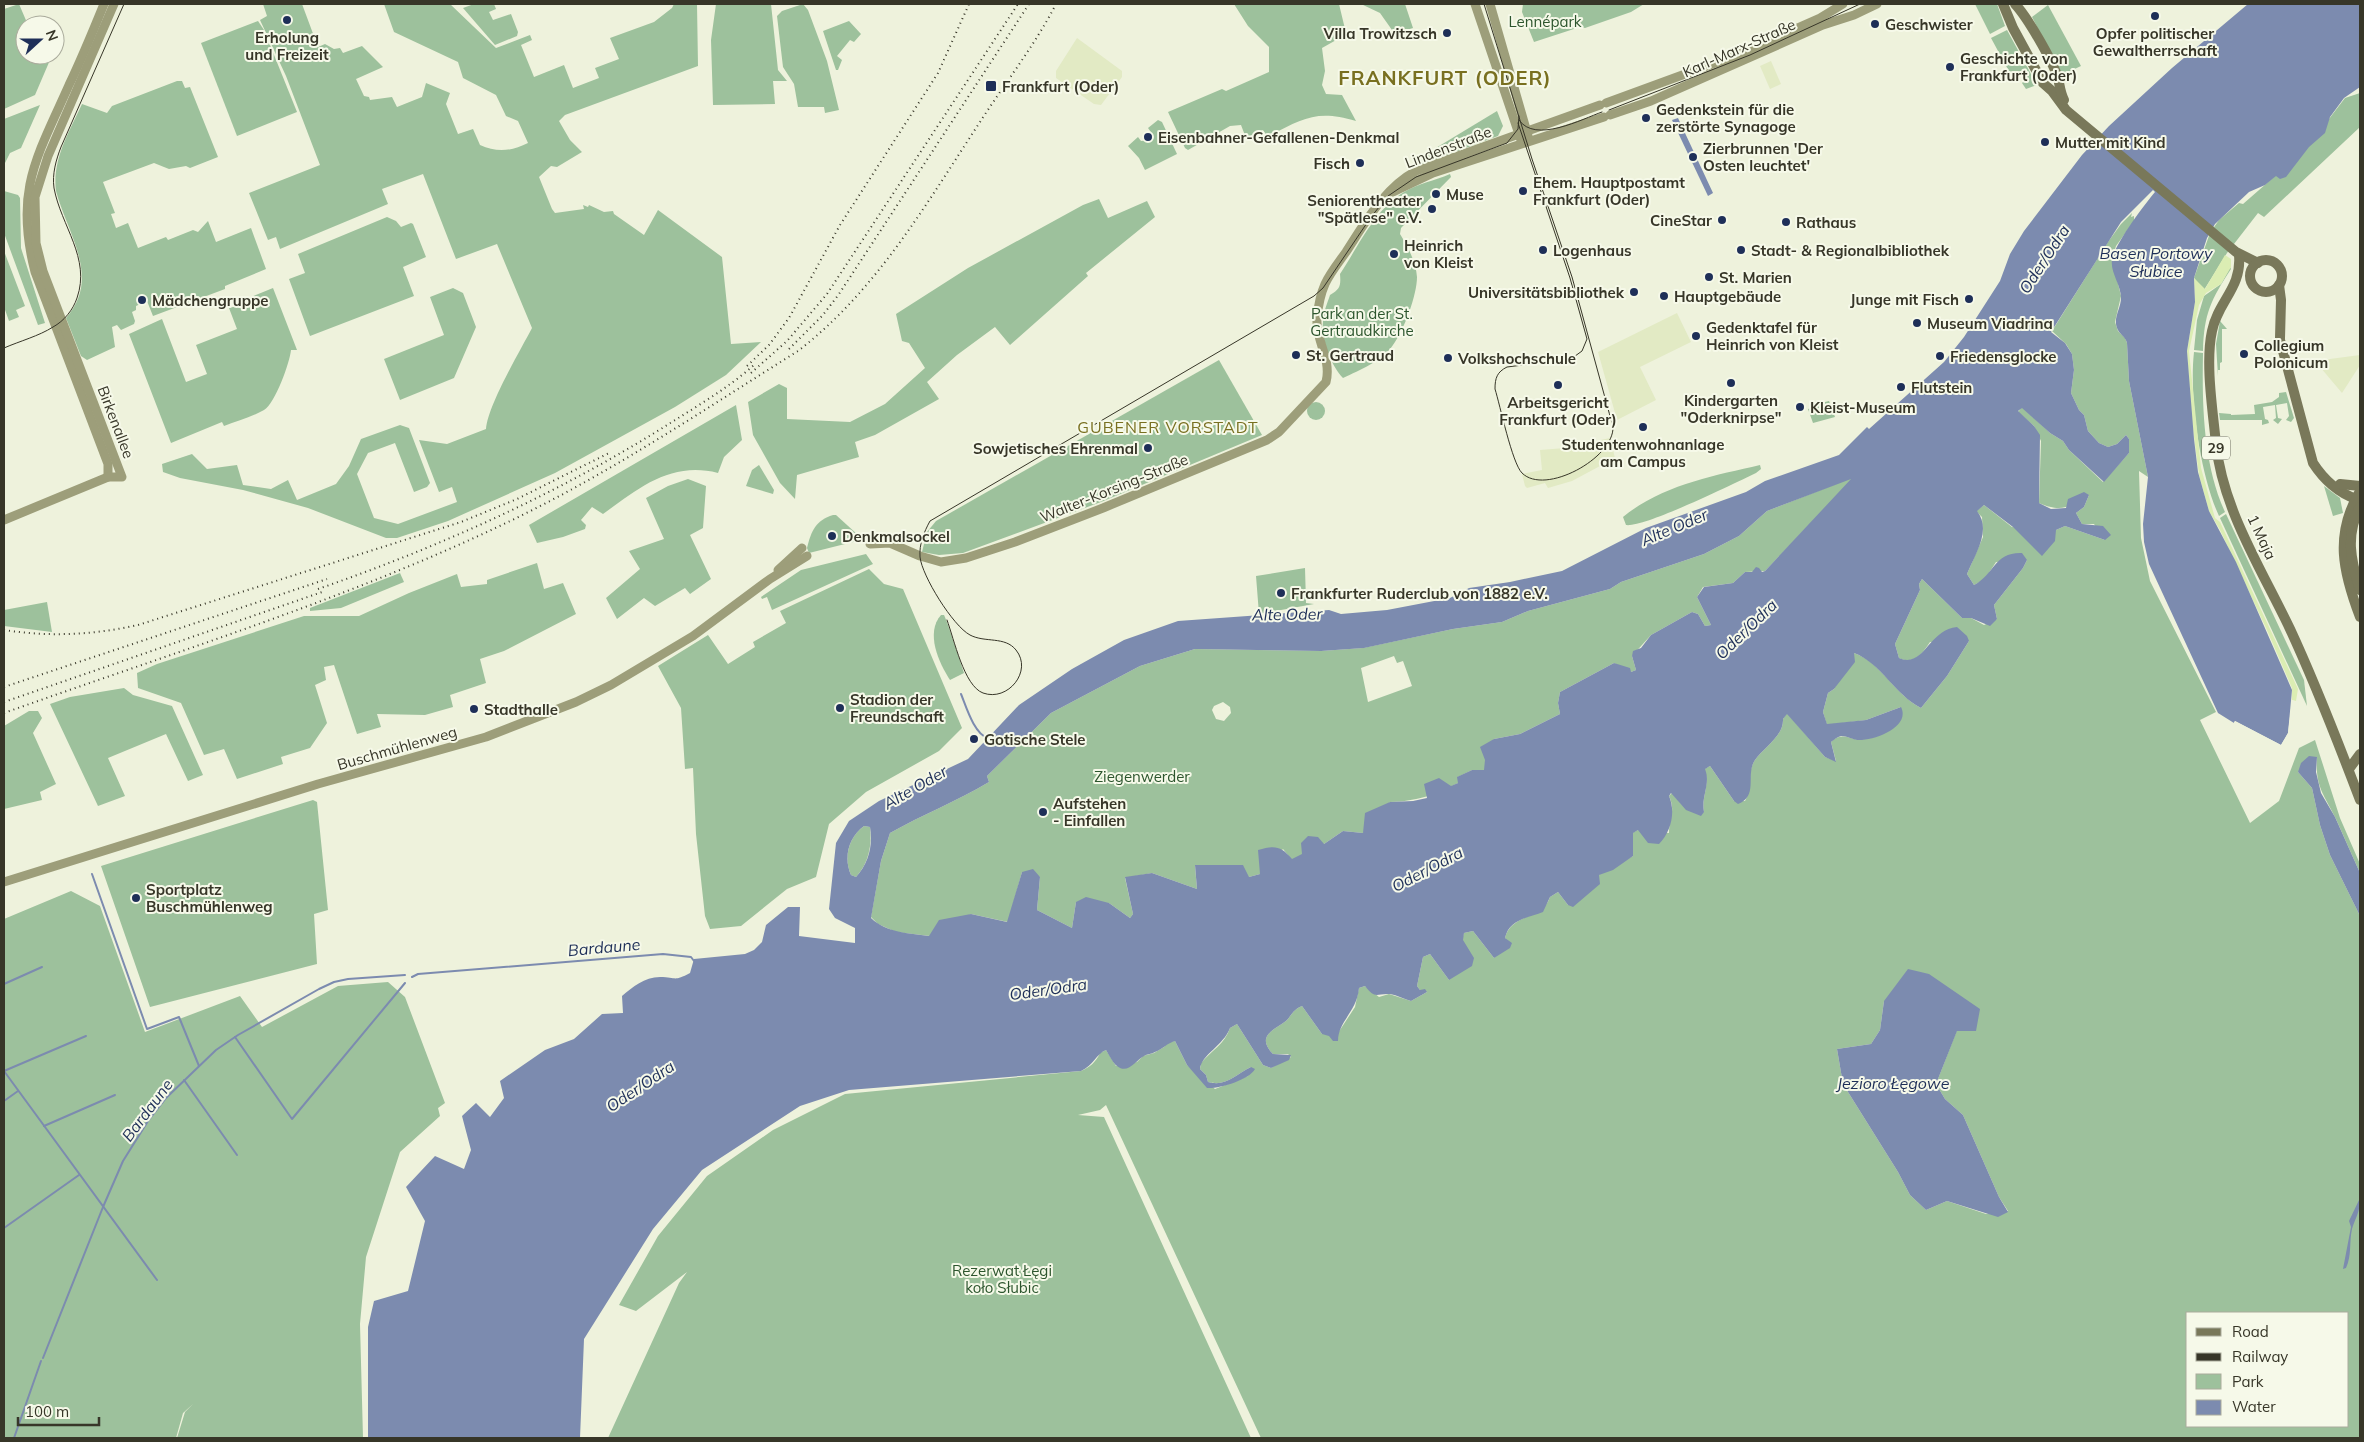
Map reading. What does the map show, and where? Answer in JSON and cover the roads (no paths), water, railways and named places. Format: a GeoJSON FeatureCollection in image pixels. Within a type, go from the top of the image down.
{"type":"FeatureCollection","features":[{"type":"Feature","properties":{"kind":"main road"},"geometry":{"type":"LineString","coordinates":[[2003,4],[2013,28],[2044,86],[2054,86]]}},
{"type":"Feature","properties":{"kind":"main road"},"geometry":{"type":"LineString","coordinates":[[2015,4],[2028,20],[2057,76],[2054,86],[2066,110],[2238,253],[2253,268]]}},
{"type":"Feature","properties":{"kind":"main road","name":"1 Maja"},"geometry":{"type":"LineString","coordinates":[[2238,253],[2238,277],[2218,314],[2210,339],[2212,389],[2220,468],[2236,516],[2316,687],[2360,800]]}},
{"type":"Feature","properties":{"kind":"main road"},"geometry":{"type":"LineString","coordinates":[[2238,277],[2267,260],[2277,265],[2281,274],[2278,285],[2281,300],[2280,339],[2313,463],[2342,489],[2359,500]]}},
{"type":"Feature","properties":{"kind":"main road"},"geometry":{"type":"LineString","coordinates":[[2253,268],[2250,278],[2253,286],[2273,296],[2280,310]]}},
{"type":"Feature","properties":{"kind":"main road"},"geometry":{"type":"LineString","coordinates":[[2266,292],[2278,285]]}},
{"type":"Feature","properties":{"kind":"main road"},"geometry":{"type":"LineString","coordinates":[[2342,489],[2360,486]]}},
{"type":"Feature","properties":{"kind":"main road"},"geometry":{"type":"LineString","coordinates":[[2342,489],[2350,510]]}},
{"type":"Feature","properties":{"kind":"main road"},"geometry":{"type":"LineString","coordinates":[[2359,500],[2350,510],[2344,531],[2344,558],[2360,617]]}},
{"type":"Feature","properties":{"kind":"main road"},"geometry":{"type":"LineString","coordinates":[[2359,500],[2350,544],[2360,590]]}},
{"type":"Feature","properties":{"kind":"main road"},"geometry":{"type":"LineString","coordinates":[[2349,769],[2360,754]]}},
{"type":"Feature","properties":{"kind":"street","name":"Birkenallee"},"geometry":{"type":"LineString","coordinates":[[104,4],[37,155],[28,188],[26,219],[28,247],[35,272],[108,464],[108,477],[122,477],[43,271],[36,243],[34,220],[34,197],[48,156],[114,4]]}},
{"type":"Feature","properties":{"kind":"street"},"geometry":{"type":"LineString","coordinates":[[1475,4],[1525,138]]}},
{"type":"Feature","properties":{"kind":"street"},"geometry":{"type":"LineString","coordinates":[[1490,4],[1525,138]]}},
{"type":"Feature","properties":{"kind":"street","name":"Karl-Marx-Straße"},"geometry":{"type":"LineString","coordinates":[[1525,138],[1603,104],[1737,55],[1820,18],[1843,4]]}},
{"type":"Feature","properties":{"kind":"street","name":"Karl-Marx-Straße"},"geometry":{"type":"LineString","coordinates":[[1525,138],[1607,116],[1651,101],[1822,25],[1854,15],[1877,4]]}},
{"type":"Feature","properties":{"kind":"street","name":"Lindenstraße"},"geometry":{"type":"LineString","coordinates":[[1326,382],[1327,366],[1317,317],[1325,284],[1367,220],[1386,196],[1420,178],[1525,138]]}},
{"type":"Feature","properties":{"kind":"street","name":"Walter-Korsing-Straße"},"geometry":{"type":"LineString","coordinates":[[870,544],[890,543],[920,556],[941,562],[966,558],[1015,542],[1267,440],[1279,432],[1326,382]]}},
{"type":"Feature","properties":{"kind":"street"},"geometry":{"type":"LineString","coordinates":[[4,520],[108,477]]}},
{"type":"Feature","properties":{"kind":"street","name":"Buschmühlenweg"},"geometry":{"type":"LineString","coordinates":[[770,580],[788,559],[802,548]]}},
{"type":"Feature","properties":{"kind":"street","name":"Buschmühlenweg"},"geometry":{"type":"LineString","coordinates":[[4,882],[318,784],[486,737],[576,702],[612,685],[693,636],[770,580],[808,556]]}},
{"type":"Feature","properties":{"kind":"water"},"geometry":{"type":"Polygon","coordinates":[[[2248,4],[2360,4],[2360,87],[2344,98],[2330,117],[2325,133],[2309,147],[2286,177],[2280,179],[2276,176],[2265,185],[2249,192],[2215,224],[2207,238],[2194,278],[2195,302],[2187,351],[2198,472],[2209,511],[2236,562],[2292,690],[2288,733],[2281,745],[2235,721],[2234,723],[2218,713],[2149,564],[2144,542],[2143,524],[2148,477],[2129,381],[2127,343],[2116,324],[2121,298],[2112,260],[2124,235],[2155,192],[2153,190],[2121,222],[2051,332],[2065,343],[2072,354],[2074,370],[2071,393],[2079,410],[2084,415],[2088,431],[2099,443],[2108,447],[2117,444],[2126,435],[2129,439],[2129,453],[2104,482],[2069,450],[2063,441],[2050,433],[2022,408],[2018,411],[2034,426],[2040,435],[2039,503],[2051,509],[2066,508],[2068,499],[2084,492],[2089,495],[2084,507],[2076,513],[2082,524],[2103,526],[2111,535],[2105,540],[2065,526],[2056,530],[2055,541],[2042,556],[2013,527],[1984,505],[1977,511],[1981,518],[1983,534],[1967,574],[1974,585],[2006,556],[2022,553],[2027,560],[2023,568],[1994,605],[1997,619],[1990,626],[1971,618],[1962,618],[1922,579],[1919,584],[1920,590],[1895,644],[1899,658],[1908,660],[1915,658],[1947,629],[1957,627],[1967,636],[1969,641],[1947,676],[1921,708],[1903,695],[1872,664],[1854,653],[1855,662],[1834,689],[1828,693],[1823,712],[1827,724],[1866,720],[1901,707],[1903,714],[1901,721],[1889,731],[1864,740],[1843,736],[1837,738],[1831,742],[1836,762],[1825,757],[1787,714],[1783,719],[1777,736],[1755,760],[1751,772],[1750,791],[1748,796],[1738,804],[1710,766],[1705,769],[1707,785],[1703,806],[1704,812],[1701,816],[1686,810],[1671,793],[1669,796],[1672,809],[1671,822],[1667,834],[1659,844],[1648,843],[1638,830],[1633,833],[1633,856],[1613,870],[1599,875],[1600,884],[1573,907],[1568,905],[1558,892],[1550,897],[1543,912],[1520,920],[1511,927],[1505,938],[1512,943],[1510,948],[1494,958],[1473,931],[1464,933],[1463,940],[1474,958],[1472,966],[1449,980],[1430,954],[1423,957],[1417,986],[1420,990],[1425,989],[1427,992],[1411,1001],[1390,994],[1376,995],[1365,986],[1359,988],[1355,1004],[1341,1028],[1338,1041],[1333,1041],[1329,1036],[1322,1034],[1302,1006],[1295,1010],[1287,1020],[1274,1029],[1267,1037],[1266,1042],[1273,1054],[1291,1055],[1289,1060],[1271,1068],[1263,1065],[1237,1024],[1230,1028],[1223,1040],[1204,1059],[1200,1069],[1206,1075],[1208,1082],[1220,1083],[1251,1067],[1255,1069],[1247,1077],[1233,1083],[1207,1088],[1187,1065],[1175,1041],[1158,1051],[1144,1056],[1125,1069],[1116,1065],[1106,1050],[1081,1071],[849,1090],[800,1106],[702,1170],[653,1229],[584,1339],[580,1438],[368,1438],[368,1327],[374,1301],[408,1291],[425,1221],[406,1187],[435,1156],[464,1169],[471,1150],[462,1116],[476,1103],[490,1117],[504,1098],[500,1081],[545,1050],[574,1039],[602,1014],[623,1013],[622,996],[644,981],[654,977],[675,978],[685,976],[690,973],[694,959],[745,954],[754,950],[762,942],[766,925],[788,907],[800,907],[799,936],[855,943],[855,928],[835,918],[829,909],[836,843],[849,821],[879,801],[968,759],[1019,705],[1072,669],[1124,640],[1178,621],[1329,610],[1341,614],[1387,610],[1450,598],[1469,588],[1562,571],[1646,528],[1746,492],[1765,481],[1839,455],[1867,427],[1869,429],[1944,362],[1964,337],[2000,281],[2010,254],[2024,231],[2082,155],[2109,126],[2172,68],[2248,4]],[[1851,479],[1767,511],[1739,536],[1704,554],[1621,582],[1610,589],[1528,611],[1502,622],[1453,629],[1364,648],[1321,651],[1195,649],[1140,666],[1051,713],[987,776],[989,782],[890,833],[881,861],[871,918],[884,927],[906,933],[929,936],[939,920],[971,914],[1007,922],[1022,872],[1033,869],[1040,877],[1037,910],[1072,928],[1076,902],[1086,897],[1109,903],[1130,918],[1133,914],[1125,877],[1152,873],[1197,889],[1195,865],[1243,865],[1249,877],[1260,874],[1258,850],[1269,847],[1281,849],[1292,859],[1302,854],[1301,843],[1308,836],[1318,837],[1324,844],[1343,831],[1363,833],[1365,813],[1390,802],[1427,798],[1424,784],[1439,778],[1451,786],[1458,783],[1457,777],[1472,770],[1484,770],[1485,760],[1480,747],[1494,739],[1520,734],[1560,714],[1558,703],[1560,692],[1614,663],[1630,668],[1631,672],[1636,670],[1632,656],[1633,651],[1641,648],[1651,635],[1692,612],[1698,614],[1705,626],[1711,625],[1697,597],[1704,587],[1733,583],[1745,572],[1752,572],[1756,567],[1762,572],[1765,571],[1851,479]],[[864,826],[851,842],[848,854],[851,875],[856,877],[864,866],[869,854],[870,827],[864,826]]]}},
{"type":"Feature","properties":{"kind":"water","name":"Zierbrunnen 'Der Osten leuchtet'"},"geometry":{"type":"Polygon","coordinates":[[[1678,118],[1713,193],[1708,196],[1672,120],[1678,118]]]}},
{"type":"Feature","properties":{"kind":"water"},"geometry":{"type":"Polygon","coordinates":[[[2309,756],[2317,757],[2316,772],[2321,793],[2335,817],[2360,873],[2360,916],[2330,855],[2320,825],[2312,788],[2298,772],[2301,763],[2309,756]]]}},
{"type":"Feature","properties":{"kind":"water","name":"Jezioro Łęgowe"},"geometry":{"type":"Polygon","coordinates":[[[1908,969],[1929,974],[1980,1009],[1976,1031],[1957,1031],[1936,1084],[1945,1099],[1963,1115],[1999,1197],[2008,1212],[1998,1217],[1947,1201],[1926,1210],[1910,1195],[1898,1172],[1843,1084],[1837,1049],[1871,1044],[1880,1030],[1884,1001],[1908,969]]]}},
{"type":"Feature","properties":{"kind":"water"},"geometry":{"type":"Polygon","coordinates":[[[2360,1198],[2359,1211],[2351,1234],[2349,1258],[2346,1268],[2343,1269],[2351,1227],[2349,1221],[2360,1198]]]}},
{"type":"Feature","properties":{"kind":"waterway"},"geometry":{"type":"LineString","coordinates":[[961,694],[975,725],[988,738]]}},
{"type":"Feature","properties":{"kind":"waterway"},"geometry":{"type":"LineString","coordinates":[[92,874],[147,1029],[179,1017],[199,1066]]}},
{"type":"Feature","properties":{"kind":"waterway","name":"Bardaune"},"geometry":{"type":"LineString","coordinates":[[412,977],[418,974],[663,954],[691,957],[694,961]]}},
{"type":"Feature","properties":{"kind":"waterway"},"geometry":{"type":"LineString","coordinates":[[4,984],[42,967]]}},
{"type":"Feature","properties":{"kind":"waterway","name":"Bardaune"},"geometry":{"type":"LineString","coordinates":[[43,1358],[123,1161],[148,1121],[166,1098],[216,1050],[238,1035],[319,989],[334,982],[348,979],[405,975]]}},
{"type":"Feature","properties":{"kind":"waterway"},"geometry":{"type":"LineString","coordinates":[[235,1037],[292,1119],[405,983]]}},
{"type":"Feature","properties":{"kind":"waterway"},"geometry":{"type":"LineString","coordinates":[[4,1071],[86,1036]]}},
{"type":"Feature","properties":{"kind":"waterway"},"geometry":{"type":"LineString","coordinates":[[4,1071],[157,1280]]}},
{"type":"Feature","properties":{"kind":"waterway"},"geometry":{"type":"LineString","coordinates":[[184,1080],[237,1155]]}},
{"type":"Feature","properties":{"kind":"waterway"},"geometry":{"type":"LineString","coordinates":[[4,1101],[18,1091]]}},
{"type":"Feature","properties":{"kind":"waterway"},"geometry":{"type":"LineString","coordinates":[[44,1126],[115,1095]]}},
{"type":"Feature","properties":{"kind":"waterway"},"geometry":{"type":"LineString","coordinates":[[4,1228],[79,1175]]}},
{"type":"Feature","properties":{"kind":"waterway","name":"Bardaune"},"geometry":{"type":"LineString","coordinates":[[14,1438],[41,1361]]}},
{"type":"Feature","properties":{"kind":"tram line"},"geometry":{"type":"LineString","coordinates":[[4,348],[57,325],[68,315],[77,298],[80,283],[78,256],[58,202],[54,188],[54,172],[61,147],[124,4]]}},
{"type":"Feature","properties":{"kind":"tram line"},"geometry":{"type":"LineString","coordinates":[[1484,4],[1532,159],[1572,277],[1613,427],[1610,439],[1602,451],[1591,461],[1561,477],[1546,480],[1533,479],[1522,473],[1518,467],[1510,446],[1495,389],[1496,379],[1499,373],[1507,367],[1571,359],[1582,351],[1587,339],[1570,278],[1518,123]]}},
{"type":"Feature","properties":{"kind":"tram line"},"geometry":{"type":"LineString","coordinates":[[1609,110],[1750,55],[1860,4]]}},
{"type":"Feature","properties":{"kind":"tram line"},"geometry":{"type":"LineString","coordinates":[[1519,120],[1526,127],[1536,130],[1547,130],[1559,128],[1602,112]]}},
{"type":"Feature","properties":{"kind":"tram line"},"geometry":{"type":"LineString","coordinates":[[947,620],[965,672],[976,689],[992,695],[1009,689],[1020,675],[1022,667],[1016,650],[1001,641],[982,639],[970,635],[963,630],[939,600],[926,576],[920,557],[920,547],[930,521],[1314,296],[1323,288],[1371,217],[1388,196],[1416,177],[1507,143],[1518,129],[1519,116]]}},
{"type":"Feature","properties":{"kind":"railway"},"geometry":{"type":"LineString","coordinates":[[747,366],[769,345],[789,318],[840,225],[938,73],[969,4]]}},
{"type":"Feature","properties":{"kind":"railway"},"geometry":{"type":"LineString","coordinates":[[751,373],[787,341],[827,294],[1018,4]]}},
{"type":"Feature","properties":{"kind":"railway"},"geometry":{"type":"LineString","coordinates":[[789,349],[823,315],[839,294],[1029,4]]}},
{"type":"Feature","properties":{"kind":"railway"},"geometry":{"type":"LineString","coordinates":[[4,713],[321,601],[445,551],[506,523],[582,484],[655,441],[798,351],[852,301],[898,244],[920,214],[1029,49],[1056,4]]}},
{"type":"Feature","properties":{"kind":"railway"},"geometry":{"type":"LineString","coordinates":[[318,589],[408,556],[539,497],[623,452],[664,427],[722,390],[754,365]]}},
{"type":"Feature","properties":{"kind":"railway"},"geometry":{"type":"LineString","coordinates":[[4,630],[38,634],[71,634],[138,625],[461,522],[517,499],[609,453]]}},
{"type":"Feature","properties":{"kind":"railway"},"geometry":{"type":"LineString","coordinates":[[4,687],[327,579]]}},
{"type":"Feature","properties":{"kind":"railway"},"geometry":{"type":"LineString","coordinates":[[4,702],[325,591]]}},
{"type":"Feature","properties":{"kind":"place","name":"Opfer politischer Gewaltherrschaft"},"geometry":{"type":"Point","coordinates":[2155,16]}},
{"type":"Feature","properties":{"kind":"place","name":"Erholung und Freizeit"},"geometry":{"type":"Point","coordinates":[287,20]}},
{"type":"Feature","properties":{"kind":"place","name":"Geschwister"},"geometry":{"type":"Point","coordinates":[1875,24]}},
{"type":"Feature","properties":{"kind":"place","name":"Villa Trowitzsch"},"geometry":{"type":"Point","coordinates":[1447,33]}},
{"type":"Feature","properties":{"kind":"place","name":"Geschichte von Frankfurt (Oder)"},"geometry":{"type":"Point","coordinates":[1950,67]}},
{"type":"Feature","properties":{"kind":"place","name":"Frankfurt (Oder)"},"geometry":{"type":"Point","coordinates":[991,86]}},
{"type":"Feature","properties":{"kind":"place","name":"Gedenkstein für die zerstörte Synagoge"},"geometry":{"type":"Point","coordinates":[1646,118]}},
{"type":"Feature","properties":{"kind":"place","name":"Eisenbahner-Gefallenen-Denkmal"},"geometry":{"type":"Point","coordinates":[1148,137]}},
{"type":"Feature","properties":{"kind":"place","name":"Mutter mit Kind"},"geometry":{"type":"Point","coordinates":[2045,142]}},
{"type":"Feature","properties":{"kind":"place","name":"Zierbrunnen 'Der Osten leuchtet'"},"geometry":{"type":"Point","coordinates":[1693,157]}},
{"type":"Feature","properties":{"kind":"place","name":"Fisch"},"geometry":{"type":"Point","coordinates":[1360,163]}},
{"type":"Feature","properties":{"kind":"place","name":"Ehem. Hauptpostamt Frankfurt (Oder)"},"geometry":{"type":"Point","coordinates":[1523,191]}},
{"type":"Feature","properties":{"kind":"place","name":"Muse"},"geometry":{"type":"Point","coordinates":[1436,194]}},
{"type":"Feature","properties":{"kind":"place","name":"Seniorentheater \"Spätlese\" e.V."},"geometry":{"type":"Point","coordinates":[1432,209]}},
{"type":"Feature","properties":{"kind":"place","name":"CineStar"},"geometry":{"type":"Point","coordinates":[1722,220]}},
{"type":"Feature","properties":{"kind":"place","name":"Rathaus"},"geometry":{"type":"Point","coordinates":[1786,222]}},
{"type":"Feature","properties":{"kind":"place","name":"Logenhaus"},"geometry":{"type":"Point","coordinates":[1543,250]}},
{"type":"Feature","properties":{"kind":"place","name":"Stadt- & Regionalbibliothek"},"geometry":{"type":"Point","coordinates":[1741,250]}},
{"type":"Feature","properties":{"kind":"place","name":"Heinrich von Kleist"},"geometry":{"type":"Point","coordinates":[1394,254]}},
{"type":"Feature","properties":{"kind":"place","name":"St. Marien"},"geometry":{"type":"Point","coordinates":[1709,277]}},
{"type":"Feature","properties":{"kind":"place","name":"Universitätsbibliothek"},"geometry":{"type":"Point","coordinates":[1634,292]}},
{"type":"Feature","properties":{"kind":"place","name":"Hauptgebäude"},"geometry":{"type":"Point","coordinates":[1664,296]}},
{"type":"Feature","properties":{"kind":"place","name":"Junge mit Fisch"},"geometry":{"type":"Point","coordinates":[1969,299]}},
{"type":"Feature","properties":{"kind":"place","name":"Mädchengruppe"},"geometry":{"type":"Point","coordinates":[142,300]}},
{"type":"Feature","properties":{"kind":"place","name":"Museum Viadrina"},"geometry":{"type":"Point","coordinates":[1917,323]}},
{"type":"Feature","properties":{"kind":"place","name":"Gedenktafel für Heinrich von Kleist"},"geometry":{"type":"Point","coordinates":[1696,336]}},
{"type":"Feature","properties":{"kind":"place","name":"Collegium Polonicum"},"geometry":{"type":"Point","coordinates":[2244,354]}},
{"type":"Feature","properties":{"kind":"place","name":"St. Gertraud"},"geometry":{"type":"Point","coordinates":[1296,355]}},
{"type":"Feature","properties":{"kind":"place","name":"Friedensglocke"},"geometry":{"type":"Point","coordinates":[1940,356]}},
{"type":"Feature","properties":{"kind":"place","name":"Volkshochschule"},"geometry":{"type":"Point","coordinates":[1448,358]}},
{"type":"Feature","properties":{"kind":"place","name":"Kindergarten \"Oderknirpse\""},"geometry":{"type":"Point","coordinates":[1731,383]}},
{"type":"Feature","properties":{"kind":"place","name":"Arbeitsgericht Frankfurt (Oder)"},"geometry":{"type":"Point","coordinates":[1558,385]}},
{"type":"Feature","properties":{"kind":"place","name":"Flutstein"},"geometry":{"type":"Point","coordinates":[1901,387]}},
{"type":"Feature","properties":{"kind":"place","name":"Kleist-Museum"},"geometry":{"type":"Point","coordinates":[1800,407]}},
{"type":"Feature","properties":{"kind":"place","name":"Studentenwohnanlage am Campus"},"geometry":{"type":"Point","coordinates":[1643,427]}},
{"type":"Feature","properties":{"kind":"place","name":"Sowjetisches Ehrenmal"},"geometry":{"type":"Point","coordinates":[1148,448]}},
{"type":"Feature","properties":{"kind":"place","name":"Denkmalsockel"},"geometry":{"type":"Point","coordinates":[832,536]}},
{"type":"Feature","properties":{"kind":"place","name":"Frankfurter Ruderclub von 1882 e.V."},"geometry":{"type":"Point","coordinates":[1281,593]}},
{"type":"Feature","properties":{"kind":"place","name":"Stadion der Freundschaft"},"geometry":{"type":"Point","coordinates":[840,708]}},
{"type":"Feature","properties":{"kind":"place","name":"Stadthalle"},"geometry":{"type":"Point","coordinates":[474,709]}},
{"type":"Feature","properties":{"kind":"place","name":"Gotische Stele"},"geometry":{"type":"Point","coordinates":[974,739]}},
{"type":"Feature","properties":{"kind":"place","name":"Aufstehen - Einfallen"},"geometry":{"type":"Point","coordinates":[1043,812]}},
{"type":"Feature","properties":{"kind":"place","name":"Sportplatz Buschmühlenweg"},"geometry":{"type":"Point","coordinates":[136,898]}},
{"type":"Feature","properties":{"kind":"district","name":"FRANKFURT (ODER)"},"geometry":{"type":"Point","coordinates":[1445,77]}},
{"type":"Feature","properties":{"kind":"district","name":"GUBENER VORSTADT"},"geometry":{"type":"Point","coordinates":[1168,427]}},
{"type":"Feature","properties":{"kind":"park label","name":"Lennépark"},"geometry":{"type":"Point","coordinates":[1545,21]}},
{"type":"Feature","properties":{"kind":"park label","name":"Park an der St. Gertraudkirche"},"geometry":{"type":"Point","coordinates":[1362,322]}},
{"type":"Feature","properties":{"kind":"park label","name":"Ziegenwerder"},"geometry":{"type":"Point","coordinates":[1142,776]}},
{"type":"Feature","properties":{"kind":"park label","name":"Rezerwat Łęgi koło Słubic"},"geometry":{"type":"Point","coordinates":[1002,1278]}},
{"type":"Feature","properties":{"kind":"water label","name":"Oder/Odra"},"geometry":{"type":"Point","coordinates":[2044,259]}},
{"type":"Feature","properties":{"kind":"water label","name":"Basen Portowy Słubice"},"geometry":{"type":"Point","coordinates":[2156,262]}},
{"type":"Feature","properties":{"kind":"water label","name":"Alte Oder"},"geometry":{"type":"Point","coordinates":[1674,527]}},
{"type":"Feature","properties":{"kind":"water label","name":"Alte Oder"},"geometry":{"type":"Point","coordinates":[1287,614]}},
{"type":"Feature","properties":{"kind":"water label","name":"Oder/Odra"},"geometry":{"type":"Point","coordinates":[1746,629]}},
{"type":"Feature","properties":{"kind":"water label","name":"Alte Oder"},"geometry":{"type":"Point","coordinates":[915,787]}},
{"type":"Feature","properties":{"kind":"water label","name":"Oder/Odra"},"geometry":{"type":"Point","coordinates":[1427,869]}},
{"type":"Feature","properties":{"kind":"water label","name":"Oder/Odra"},"geometry":{"type":"Point","coordinates":[1048,989]}},
{"type":"Feature","properties":{"kind":"water label","name":"Oder/Odra"},"geometry":{"type":"Point","coordinates":[640,1086]}}]}
